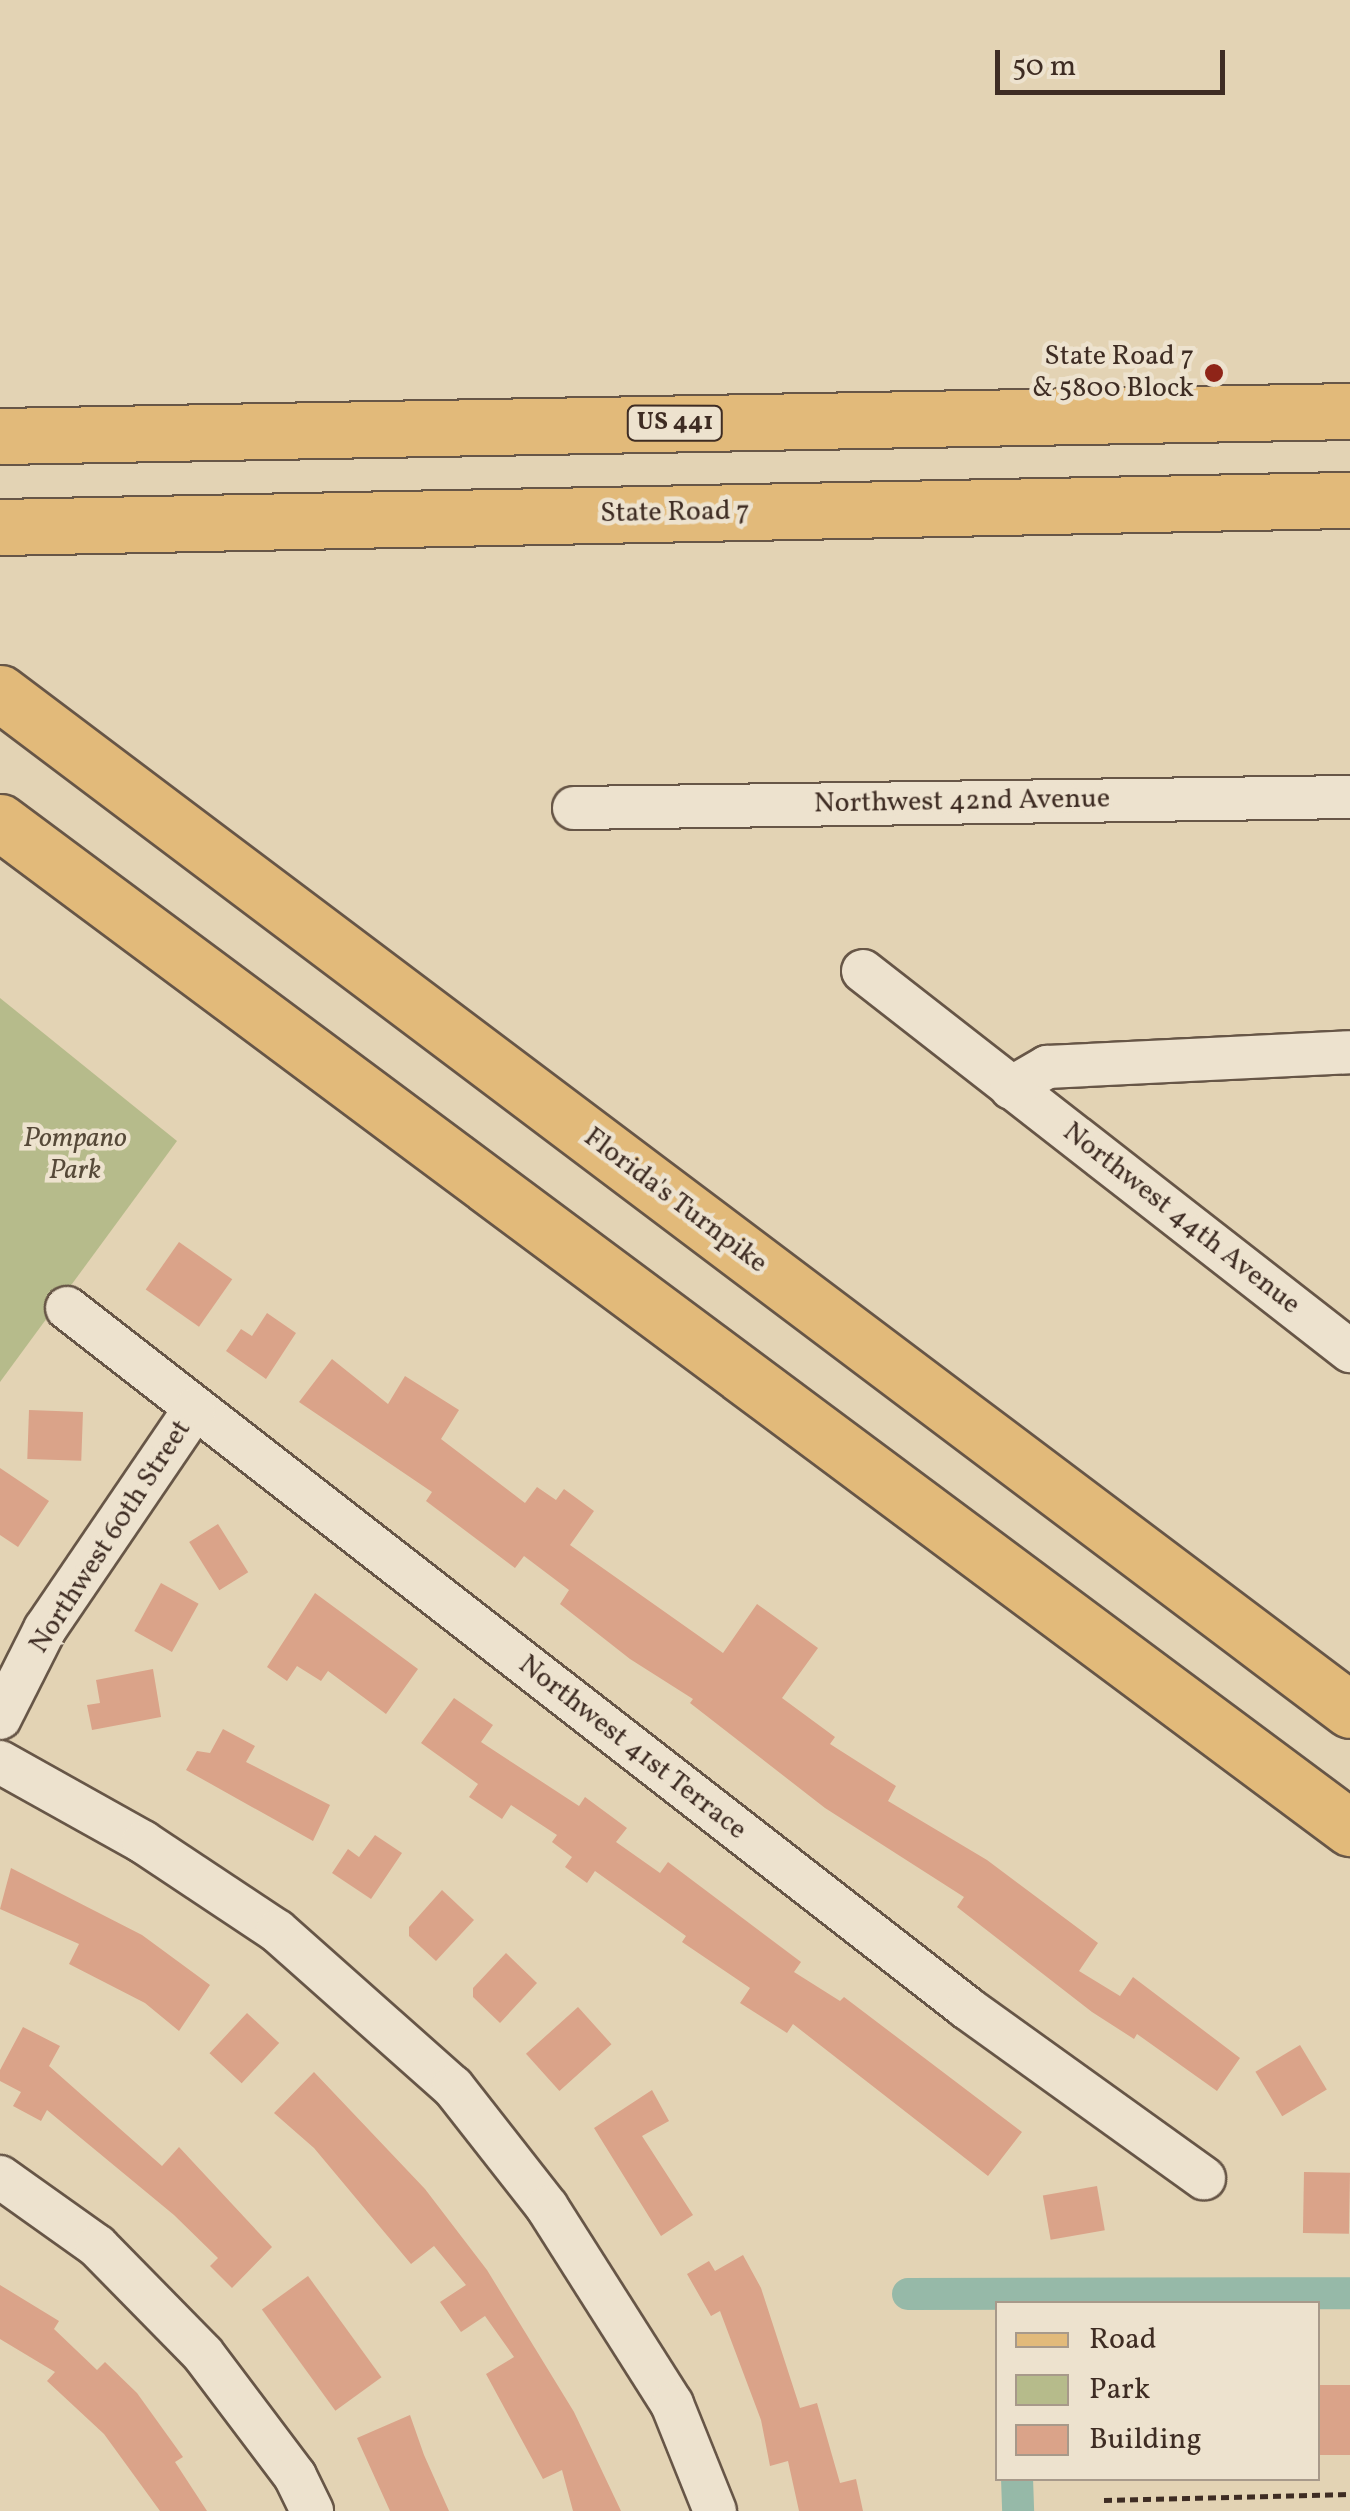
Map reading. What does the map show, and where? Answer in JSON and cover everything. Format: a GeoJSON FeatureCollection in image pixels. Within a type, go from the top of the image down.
{"type":"FeatureCollection","features":[{"type":"Feature","properties":{"kind":"main road","name":"US 441"},"geometry":{"type":"LineString","coordinates":[[0,436],[1350,411]]}},
{"type":"Feature","properties":{"kind":"main road","name":"State Road 7"},"geometry":{"type":"LineString","coordinates":[[0,527],[1350,500]]}},
{"type":"Feature","properties":{"kind":"main road","name":"Florida's Turnpike"},"geometry":{"type":"LineString","coordinates":[[0,692],[1350,1710]]}},
{"type":"Feature","properties":{"kind":"main road"},"geometry":{"type":"LineString","coordinates":[[0,822],[1350,1828]]}},
{"type":"Feature","properties":{"kind":"street","name":"Northwest 42nd Avenue"},"geometry":{"type":"LineString","coordinates":[[574,808],[1350,797]]}},
{"type":"Feature","properties":{"kind":"street","name":"Northwest 44th Avenue"},"geometry":{"type":"LineString","coordinates":[[864,971],[1350,1351]]}},
{"type":"Feature","properties":{"kind":"street"},"geometry":{"type":"LineString","coordinates":[[1011,1088],[1047,1067],[1350,1052]]}},
{"type":"Feature","properties":{"kind":"street","name":"Northwest 41st Terrace"},"geometry":{"type":"LineString","coordinates":[[67,1308],[967,2008],[1204,2178]]}},
{"type":"Feature","properties":{"kind":"street","name":"Northwest 60th Street"},"geometry":{"type":"LineString","coordinates":[[0,1718],[46,1629],[194,1410]]}},
{"type":"Feature","properties":{"kind":"street"},"geometry":{"type":"LineString","coordinates":[[0,1762],[143,1842],[277,1931],[453,2087],[547,2207],[672,2404],[713,2506]]}},
{"type":"Feature","properties":{"kind":"street"},"geometry":{"type":"LineString","coordinates":[[0,2177],[97,2246],[203,2354],[304,2493]]}},
{"type":"Feature","properties":{"kind":"path"},"geometry":{"type":"LineString","coordinates":[[1104,2500],[1350,2494]]}},
{"type":"Feature","properties":{"kind":"green space","name":"Pompano Park"},"geometry":{"type":"Polygon","coordinates":[[[0,998],[177,1141],[0,1382],[0,998]]]}},
{"type":"Feature","properties":{"kind":"building"},"geometry":{"type":"Polygon","coordinates":[[[179,1242],[232,1279],[199,1327],[146,1290],[179,1242]]]}},
{"type":"Feature","properties":{"kind":"building"},"geometry":{"type":"Polygon","coordinates":[[[267,1313],[296,1333],[266,1379],[226,1351],[241,1329],[252,1336],[267,1313]]]}},
{"type":"Feature","properties":{"kind":"building"},"geometry":{"type":"Polygon","coordinates":[[[332,1359],[388,1404],[405,1376],[459,1410],[441,1439],[525,1503],[537,1487],[556,1500],[564,1489],[594,1511],[570,1545],[723,1653],[757,1604],[818,1648],[782,1698],[835,1737],[830,1744],[896,1786],[888,1801],[987,1860],[1098,1943],[1079,1971],[1120,1996],[1133,1977],[1240,2058],[1217,2091],[1137,2034],[1134,2039],[1092,2012],[957,1907],[964,1897],[825,1808],[690,1703],[693,1699],[630,1659],[560,1604],[569,1590],[524,1556],[515,1568],[426,1501],[432,1492],[299,1402],[332,1359]]]}},
{"type":"Feature","properties":{"kind":"building"},"geometry":{"type":"Polygon","coordinates":[[[29,1410],[83,1412],[81,1461],[27,1459],[29,1410]]]}},
{"type":"Feature","properties":{"kind":"building"},"geometry":{"type":"Polygon","coordinates":[[[0,1468],[49,1501],[18,1547],[0,1535],[0,1468]]]}},
{"type":"Feature","properties":{"kind":"building"},"geometry":{"type":"Polygon","coordinates":[[[218,1524],[248,1572],[219,1590],[189,1542],[218,1524]]]}},
{"type":"Feature","properties":{"kind":"building"},"geometry":{"type":"Polygon","coordinates":[[[161,1583],[199,1604],[172,1652],[134,1631],[161,1583]]]}},
{"type":"Feature","properties":{"kind":"building"},"geometry":{"type":"Polygon","coordinates":[[[315,1593],[418,1669],[386,1714],[328,1671],[321,1681],[297,1666],[287,1681],[267,1667],[315,1593]]]}},
{"type":"Feature","properties":{"kind":"building"},"geometry":{"type":"Polygon","coordinates":[[[153,1669],[161,1717],[92,1730],[87,1705],[100,1703],[96,1680],[153,1669]]]}},
{"type":"Feature","properties":{"kind":"building"},"geometry":{"type":"Polygon","coordinates":[[[454,1698],[493,1725],[481,1742],[579,1806],[585,1797],[627,1828],[616,1842],[660,1873],[668,1862],[801,1962],[794,1972],[840,2001],[844,1997],[1022,2132],[988,2176],[793,2024],[787,2033],[740,2003],[750,1988],[682,1942],[686,1936],[595,1871],[587,1883],[565,1867],[572,1857],[552,1842],[557,1835],[511,1805],[502,1819],[469,1797],[478,1784],[421,1743],[454,1698]]]}},
{"type":"Feature","properties":{"kind":"building"},"geometry":{"type":"Polygon","coordinates":[[[223,1729],[255,1746],[246,1762],[330,1805],[313,1841],[186,1770],[197,1751],[210,1753],[223,1729]]]}},
{"type":"Feature","properties":{"kind":"building"},"geometry":{"type":"Polygon","coordinates":[[[375,1835],[402,1853],[371,1899],[332,1873],[348,1849],[359,1857],[375,1835]]]}},
{"type":"Feature","properties":{"kind":"building"},"geometry":{"type":"Polygon","coordinates":[[[11,1868],[142,1935],[210,1985],[179,2031],[145,2003],[69,1964],[79,1944],[0,1909],[11,1868]]]}},
{"type":"Feature","properties":{"kind":"building"},"geometry":{"type":"Polygon","coordinates":[[[442,1890],[474,1920],[436,1961],[409,1936],[409,1927],[442,1890]]]}},
{"type":"Feature","properties":{"kind":"building"},"geometry":{"type":"Polygon","coordinates":[[[506,1953],[537,1983],[500,2023],[473,1997],[473,1988],[506,1953]]]}},
{"type":"Feature","properties":{"kind":"building"},"geometry":{"type":"Polygon","coordinates":[[[578,2007],[611,2044],[559,2091],[526,2054],[578,2007]]]}},
{"type":"Feature","properties":{"kind":"building"},"geometry":{"type":"Polygon","coordinates":[[[247,2013],[279,2043],[242,2083],[209,2053],[247,2013]]]}},
{"type":"Feature","properties":{"kind":"building"},"geometry":{"type":"Polygon","coordinates":[[[23,2027],[60,2046],[49,2066],[162,2166],[179,2147],[272,2247],[232,2288],[210,2266],[218,2258],[174,2215],[47,2110],[41,2121],[13,2106],[21,2092],[0,2081],[0,2070],[23,2027]]]}},
{"type":"Feature","properties":{"kind":"building"},"geometry":{"type":"Polygon","coordinates":[[[1300,2045],[1327,2090],[1282,2116],[1255,2072],[1300,2045]]]}},
{"type":"Feature","properties":{"kind":"building"},"geometry":{"type":"Polygon","coordinates":[[[314,2072],[425,2189],[487,2270],[574,2412],[621,2511],[573,2511],[562,2470],[543,2479],[486,2374],[514,2357],[485,2316],[461,2332],[440,2302],[466,2285],[434,2246],[411,2264],[314,2148],[274,2113],[314,2072]]]}},
{"type":"Feature","properties":{"kind":"building"},"geometry":{"type":"Polygon","coordinates":[[[652,2090],[669,2121],[642,2136],[693,2215],[661,2236],[594,2128],[652,2090]]]}},
{"type":"Feature","properties":{"kind":"building"},"geometry":{"type":"Polygon","coordinates":[[[1304,2172],[1350,2173],[1349,2234],[1303,2233],[1304,2172]]]}},
{"type":"Feature","properties":{"kind":"building"},"geometry":{"type":"Polygon","coordinates":[[[1097,2186],[1105,2230],[1051,2240],[1043,2196],[1097,2186]]]}},
{"type":"Feature","properties":{"kind":"building"},"geometry":{"type":"Polygon","coordinates":[[[743,2255],[761,2288],[800,2408],[817,2403],[840,2483],[856,2479],[863,2511],[799,2511],[788,2461],[770,2466],[761,2420],[720,2311],[711,2316],[687,2274],[709,2261],[715,2271],[743,2255]]]}},
{"type":"Feature","properties":{"kind":"building"},"geometry":{"type":"Polygon","coordinates":[[[308,2276],[381,2377],[335,2411],[262,2310],[308,2276]]]}},
{"type":"Feature","properties":{"kind":"building"},"geometry":{"type":"Polygon","coordinates":[[[0,2285],[59,2321],[54,2329],[97,2370],[105,2362],[137,2393],[183,2457],[175,2462],[207,2511],[160,2511],[104,2434],[47,2381],[55,2372],[0,2339],[0,2285]]]}},
{"type":"Feature","properties":{"kind":"building"},"geometry":{"type":"Polygon","coordinates":[[[1320,2385],[1350,2385],[1350,2455],[1320,2455],[1320,2385]]]}},
{"type":"Feature","properties":{"kind":"building"},"geometry":{"type":"Polygon","coordinates":[[[410,2415],[449,2511],[390,2511],[357,2438],[410,2415]]]}},
{"type":"Feature","properties":{"kind":"waterway"},"geometry":{"type":"LineString","coordinates":[[908,2294],[1350,2293]]}},
{"type":"Feature","properties":{"kind":"waterway"},"geometry":{"type":"LineString","coordinates":[[1017,2481],[1018,2511]]}},
{"type":"Feature","properties":{"kind":"place","name":"State Road 7 & 5800 Block"},"geometry":{"type":"Point","coordinates":[1214,373]}}]}
